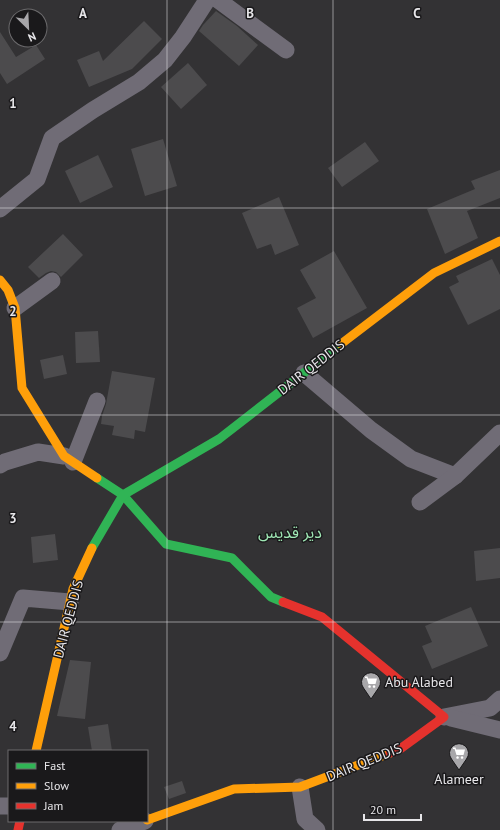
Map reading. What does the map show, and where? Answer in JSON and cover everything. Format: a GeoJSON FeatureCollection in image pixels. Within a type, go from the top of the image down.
{"type":"FeatureCollection","features":[{"type":"Feature","properties":{"kind":"street"},"geometry":{"type":"LineString","coordinates":[[0,209],[38,179],[52,138],[93,110],[139,82],[165,60],[183,37],[208,0]]}},
{"type":"Feature","properties":{"kind":"street"},"geometry":{"type":"LineString","coordinates":[[218,0],[286,50]]}},
{"type":"Feature","properties":{"kind":"street","name":"DAIR QEDDIS"},"geometry":{"type":"LineString","coordinates":[[36,750],[73,589],[94,543],[123,496],[219,439],[434,273],[500,241]]}},
{"type":"Feature","properties":{"kind":"street"},"geometry":{"type":"LineString","coordinates":[[0,280],[8,290],[15,308],[22,388],[68,459]]}},
{"type":"Feature","properties":{"kind":"street"},"geometry":{"type":"LineString","coordinates":[[15,308],[52,281]]}},
{"type":"Feature","properties":{"kind":"street"},"geometry":{"type":"LineString","coordinates":[[304,373],[371,430],[411,459],[454,476]]}},
{"type":"Feature","properties":{"kind":"street"},"geometry":{"type":"LineString","coordinates":[[68,459],[97,401]]}},
{"type":"Feature","properties":{"kind":"street"},"geometry":{"type":"LineString","coordinates":[[420,502],[454,476],[500,433]]}},
{"type":"Feature","properties":{"kind":"street"},"geometry":{"type":"LineString","coordinates":[[0,465],[5,462],[38,452],[68,459],[123,496],[166,544],[232,558],[271,597],[322,617],[444,717],[500,730]]}},
{"type":"Feature","properties":{"kind":"street"},"geometry":{"type":"LineString","coordinates":[[0,653],[23,598],[70,602]]}},
{"type":"Feature","properties":{"kind":"street","name":"DAIR QEDDIS"},"geometry":{"type":"LineString","coordinates":[[148,820],[234,789],[300,787],[400,749],[444,717],[490,708],[500,699]]}},
{"type":"Feature","properties":{"kind":"street"},"geometry":{"type":"LineString","coordinates":[[300,787],[305,819],[317,830]]}},
{"type":"Feature","properties":{"kind":"street","name":"DAIR QEDDIS"},"geometry":{"type":"LineString","coordinates":[[120,830],[143,822]]}},
{"type":"Feature","properties":{"kind":"building"},"geometry":{"type":"Polygon","coordinates":[[[216,11],[237,26],[258,45],[239,66],[199,31],[216,11]]]}},
{"type":"Feature","properties":{"kind":"building"},"geometry":{"type":"Polygon","coordinates":[[[144,21],[162,39],[132,69],[89,87],[77,60],[99,51],[103,61],[144,21]]]}},
{"type":"Feature","properties":{"kind":"building"},"geometry":{"type":"Polygon","coordinates":[[[0,32],[8,44],[8,48],[10,48],[16,57],[31,48],[38,48],[45,59],[7,84],[0,73],[0,32]]]}},
{"type":"Feature","properties":{"kind":"building"},"geometry":{"type":"Polygon","coordinates":[[[188,63],[207,85],[181,109],[161,87],[188,63]]]}},
{"type":"Feature","properties":{"kind":"building"},"geometry":{"type":"Polygon","coordinates":[[[163,139],[177,186],[145,196],[131,149],[163,139]]]}},
{"type":"Feature","properties":{"kind":"building"},"geometry":{"type":"Polygon","coordinates":[[[365,142],[379,161],[342,187],[328,168],[365,142]]]}},
{"type":"Feature","properties":{"kind":"building"},"geometry":{"type":"Polygon","coordinates":[[[98,155],[113,187],[80,203],[65,171],[98,155]]]}},
{"type":"Feature","properties":{"kind":"building"},"geometry":{"type":"Polygon","coordinates":[[[500,170],[500,198],[467,211],[478,238],[445,254],[427,209],[475,189],[471,181],[500,170]]]}},
{"type":"Feature","properties":{"kind":"building"},"geometry":{"type":"Polygon","coordinates":[[[279,197],[299,245],[275,255],[271,244],[257,249],[242,213],[279,197]]]}},
{"type":"Feature","properties":{"kind":"building"},"geometry":{"type":"Polygon","coordinates":[[[63,234],[83,255],[61,277],[56,272],[51,271],[39,278],[28,267],[63,234]]]}},
{"type":"Feature","properties":{"kind":"building"},"geometry":{"type":"Polygon","coordinates":[[[334,251],[367,308],[313,338],[297,308],[316,298],[300,270],[334,251]]]}},
{"type":"Feature","properties":{"kind":"building"},"geometry":{"type":"Polygon","coordinates":[[[492,259],[500,275],[500,309],[468,325],[449,287],[459,282],[456,276],[492,259]]]}},
{"type":"Feature","properties":{"kind":"building"},"geometry":{"type":"Polygon","coordinates":[[[98,331],[100,362],[76,363],[75,332],[98,331]]]}},
{"type":"Feature","properties":{"kind":"building"},"geometry":{"type":"Polygon","coordinates":[[[63,355],[67,374],[44,379],[40,360],[63,355]]]}},
{"type":"Feature","properties":{"kind":"building"},"geometry":{"type":"Polygon","coordinates":[[[112,371],[155,378],[145,432],[135,430],[134,439],[112,435],[114,426],[101,424],[112,371]]]}},
{"type":"Feature","properties":{"kind":"building"},"geometry":{"type":"Polygon","coordinates":[[[55,534],[58,560],[33,563],[31,537],[55,534]]]}},
{"type":"Feature","properties":{"kind":"building"},"geometry":{"type":"Polygon","coordinates":[[[500,548],[500,578],[476,581],[474,551],[500,548]]]}},
{"type":"Feature","properties":{"kind":"building"},"geometry":{"type":"Polygon","coordinates":[[[471,607],[488,646],[432,669],[422,646],[432,642],[425,626],[471,607]]]}},
{"type":"Feature","properties":{"kind":"building"},"geometry":{"type":"Polygon","coordinates":[[[70,660],[91,662],[85,719],[57,716],[70,660]]]}},
{"type":"Feature","properties":{"kind":"building"},"geometry":{"type":"Polygon","coordinates":[[[108,724],[112,750],[92,750],[88,727],[108,724]]]}},
{"type":"Feature","properties":{"kind":"building"},"geometry":{"type":"Polygon","coordinates":[[[182,781],[186,793],[169,799],[164,787],[182,781]]]}},
{"type":"Feature","properties":{"kind":"traffic: fast"},"geometry":{"type":"LineString","coordinates":[[92,548],[123,495],[219,439],[341,344]]}},
{"type":"Feature","properties":{"kind":"traffic: fast"},"geometry":{"type":"LineString","coordinates":[[97,478],[123,495],[166,544],[232,558],[271,597],[283,602]]}},
{"type":"Feature","properties":{"kind":"traffic: slow"},"geometry":{"type":"LineString","coordinates":[[341,344],[434,273],[500,241]]}},
{"type":"Feature","properties":{"kind":"traffic: slow"},"geometry":{"type":"LineString","coordinates":[[0,280],[8,290],[15,308],[22,388],[64,456],[97,478]]}},
{"type":"Feature","properties":{"kind":"traffic: slow"},"geometry":{"type":"LineString","coordinates":[[36,750],[73,589],[92,548]]}},
{"type":"Feature","properties":{"kind":"traffic: slow"},"geometry":{"type":"LineString","coordinates":[[148,820],[234,789],[300,787],[390,753]]}},
{"type":"Feature","properties":{"kind":"traffic: jam"},"geometry":{"type":"LineString","coordinates":[[283,602],[322,617],[444,717],[400,749],[390,753]]}},
{"type":"Feature","properties":{"kind":"traffic: jam"},"geometry":{"type":"LineString","coordinates":[[18,830],[20,822]]}},
{"type":"Feature","properties":{"kind":"place","name":"Abu Alabed"},"geometry":{"type":"Point","coordinates":[371,699]}},
{"type":"Feature","properties":{"kind":"place","name":"Alameer"},"geometry":{"type":"Point","coordinates":[459,770]}},
{"type":"Feature","properties":{"kind":"district","name":"دير قديس"},"geometry":{"type":"Point","coordinates":[290,532]}}]}
